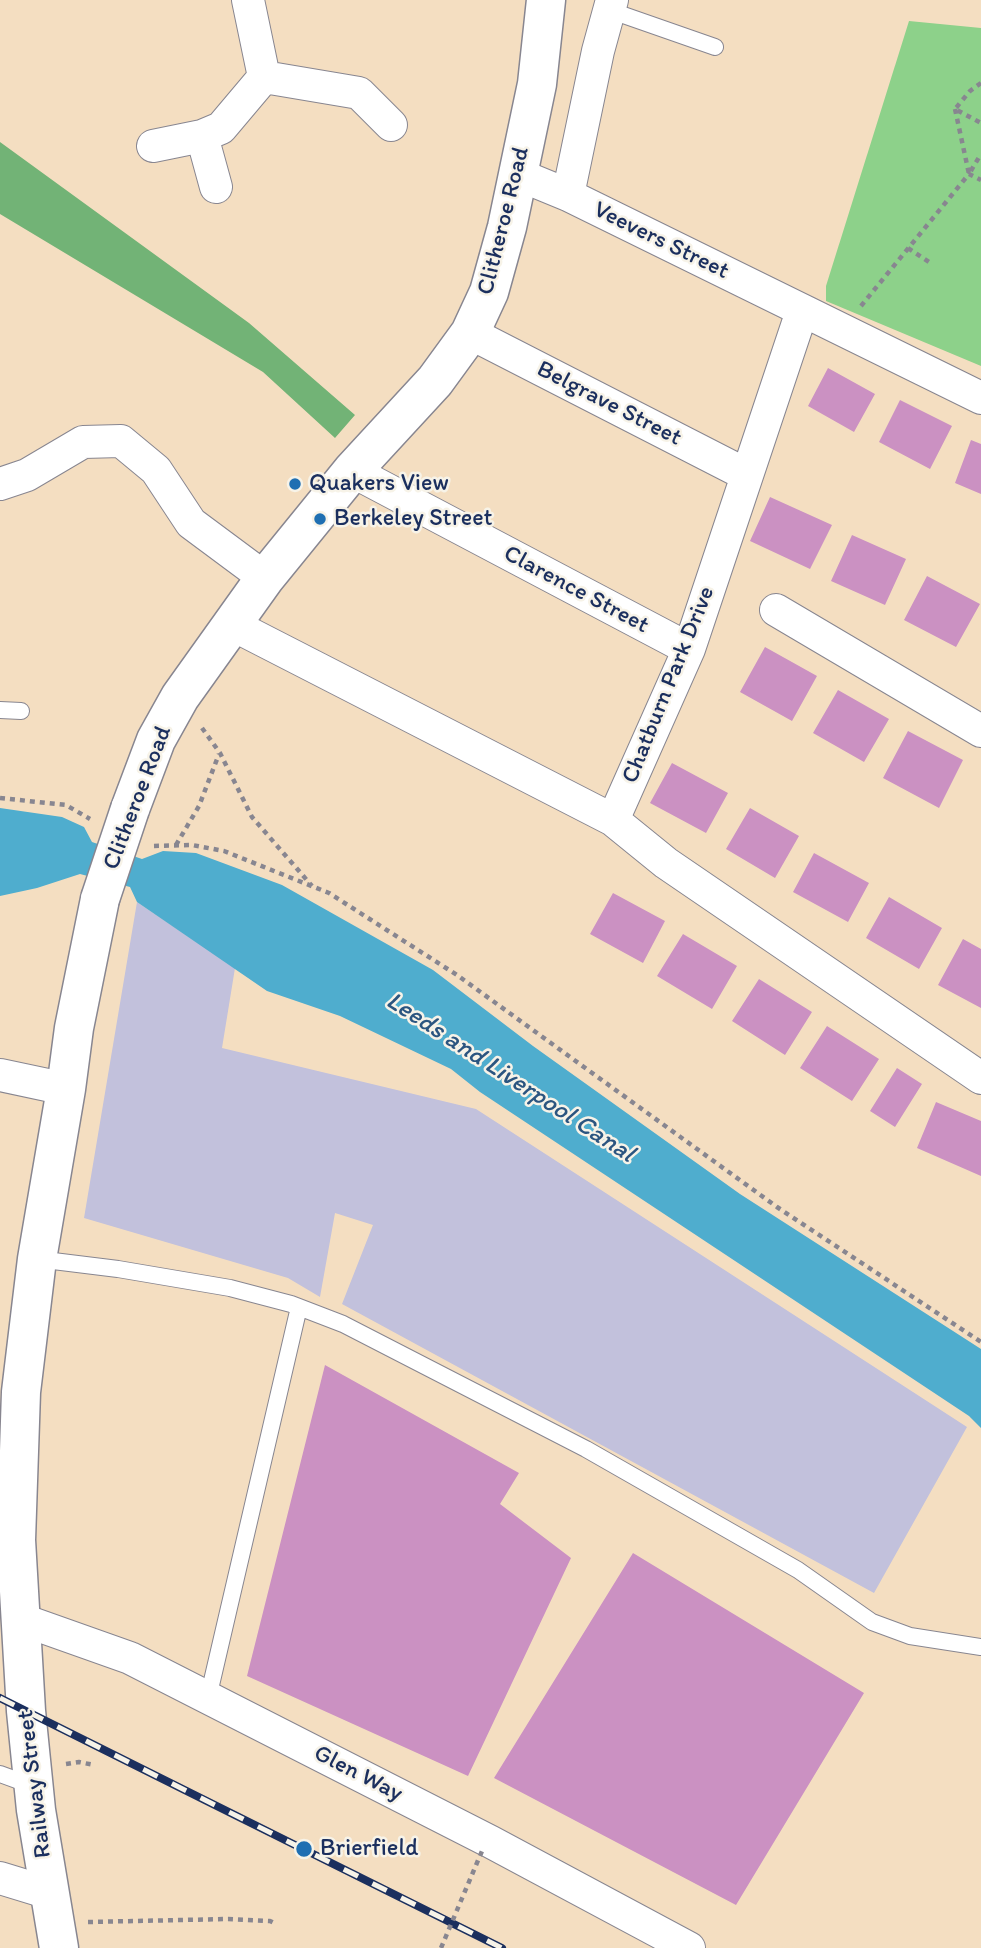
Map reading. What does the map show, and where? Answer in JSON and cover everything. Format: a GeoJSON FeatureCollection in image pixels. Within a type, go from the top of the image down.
{"type":"FeatureCollection","features":[{"type":"Feature","properties":{"kind":"main road","name":"Clitheroe Road"},"geometry":{"type":"LineString","coordinates":[[20,1619],[8,1537],[10,1387],[37,1259],[74,1028],[100,899],[156,740],[180,697],[265,578],[352,471],[435,381],[470,333],[489,292],[507,227],[537,83],[546,0]]}},
{"type":"Feature","properties":{"kind":"main road","name":"Railway Street"},"geometry":{"type":"LineString","coordinates":[[20,1619],[16,1780],[55,1921]]}},
{"type":"Feature","properties":{"kind":"street"},"geometry":{"type":"LineString","coordinates":[[248,0],[264,78]]}},
{"type":"Feature","properties":{"kind":"street"},"geometry":{"type":"LineString","coordinates":[[568,195],[610,5]]}},
{"type":"Feature","properties":{"kind":"street"},"geometry":{"type":"LineString","coordinates":[[264,78],[359,93],[391,125]]}},
{"type":"Feature","properties":{"kind":"street"},"geometry":{"type":"LineString","coordinates":[[153,146],[202,136],[221,128],[264,78]]}},
{"type":"Feature","properties":{"kind":"street"},"geometry":{"type":"LineString","coordinates":[[202,136],[216,187]]}},
{"type":"Feature","properties":{"kind":"street","name":"Veevers Street"},"geometry":{"type":"LineString","coordinates":[[517,174],[568,195],[802,311]]}},
{"type":"Feature","properties":{"kind":"street"},"geometry":{"type":"LineString","coordinates":[[802,311],[981,398]]}},
{"type":"Feature","properties":{"kind":"street","name":"Chatburn Park Drive"},"geometry":{"type":"LineString","coordinates":[[613,820],[689,649],[802,311]]}},
{"type":"Feature","properties":{"kind":"street","name":"Belgrave Street"},"geometry":{"type":"LineString","coordinates":[[470,333],[747,475]]}},
{"type":"Feature","properties":{"kind":"street"},"geometry":{"type":"LineString","coordinates":[[0,484],[26,475],[83,442],[121,441],[156,470],[191,523],[265,578]]}},
{"type":"Feature","properties":{"kind":"street","name":"Clarence Street"},"geometry":{"type":"LineString","coordinates":[[352,471],[689,649]]}},
{"type":"Feature","properties":{"kind":"street"},"geometry":{"type":"LineString","coordinates":[[776,610],[981,731]]}},
{"type":"Feature","properties":{"kind":"street"},"geometry":{"type":"LineString","coordinates":[[233,625],[613,820],[666,863],[981,1078]]}},
{"type":"Feature","properties":{"kind":"street"},"geometry":{"type":"LineString","coordinates":[[0,1076],[66,1089]]}},
{"type":"Feature","properties":{"kind":"street","name":"Glen Way"},"geometry":{"type":"LineString","coordinates":[[20,1619],[130,1658],[491,1842],[689,1948]]}},
{"type":"Feature","properties":{"kind":"street"},"geometry":{"type":"LineString","coordinates":[[0,1878],[55,1921]]}},
{"type":"Feature","properties":{"kind":"lane"},"geometry":{"type":"LineString","coordinates":[[610,5],[715,47]]}},
{"type":"Feature","properties":{"kind":"lane"},"geometry":{"type":"LineString","coordinates":[[0,710],[21,711]]}},
{"type":"Feature","properties":{"kind":"lane"},"geometry":{"type":"LineString","coordinates":[[37,1259],[118,1269],[230,1288],[299,1307],[343,1324],[586,1449],[798,1570],[872,1622],[910,1636],[981,1647]]}},
{"type":"Feature","properties":{"kind":"lane"},"geometry":{"type":"LineString","coordinates":[[208,1698],[299,1307]]}},
{"type":"Feature","properties":{"kind":"path"},"geometry":{"type":"LineString","coordinates":[[955,109],[970,91],[981,83]]}},
{"type":"Feature","properties":{"kind":"path"},"geometry":{"type":"LineString","coordinates":[[955,109],[981,123]]}},
{"type":"Feature","properties":{"kind":"path"},"geometry":{"type":"LineString","coordinates":[[955,109],[969,174]]}},
{"type":"Feature","properties":{"kind":"path"},"geometry":{"type":"LineString","coordinates":[[841,330],[969,174],[981,155]]}},
{"type":"Feature","properties":{"kind":"path"},"geometry":{"type":"LineString","coordinates":[[969,174],[981,180]]}},
{"type":"Feature","properties":{"kind":"path"},"geometry":{"type":"LineString","coordinates":[[908,248],[929,262]]}},
{"type":"Feature","properties":{"kind":"path"},"geometry":{"type":"LineString","coordinates":[[180,697],[220,753],[252,817],[313,886]]}},
{"type":"Feature","properties":{"kind":"path"},"geometry":{"type":"LineString","coordinates":[[176,845],[199,806],[220,753]]}},
{"type":"Feature","properties":{"kind":"path"},"geometry":{"type":"LineString","coordinates":[[0,798],[66,805],[89,818],[94,828]]}},
{"type":"Feature","properties":{"kind":"path"},"geometry":{"type":"LineString","coordinates":[[150,847],[176,845],[224,851],[329,893],[457,975],[777,1207],[981,1342]]}},
{"type":"Feature","properties":{"kind":"path"},"geometry":{"type":"LineString","coordinates":[[441,1948],[482,1851]]}},
{"type":"Feature","properties":{"kind":"path"},"geometry":{"type":"LineString","coordinates":[[55,1921],[228,1919],[274,1923]]}},
{"type":"Feature","properties":{"kind":"shaded area"},"geometry":{"type":"Polygon","coordinates":[[[137,902],[235,968],[222,1048],[476,1109],[967,1427],[874,1593],[342,1304],[373,1225],[335,1213],[320,1297],[288,1278],[84,1218],[137,902]]]}},
{"type":"Feature","properties":{"kind":"green space"},"geometry":{"type":"Polygon","coordinates":[[[909,21],[981,28],[981,366],[826,301],[826,286],[909,21]]]}},
{"type":"Feature","properties":{"kind":"green space"},"geometry":{"type":"Polygon","coordinates":[[[0,142],[249,323],[355,415],[335,438],[263,372],[0,214],[0,142]]]}},
{"type":"Feature","properties":{"kind":"water","name":"Leeds and Liverpool Canal"},"geometry":{"type":"Polygon","coordinates":[[[0,808],[62,817],[84,827],[92,842],[142,859],[163,851],[196,853],[282,885],[433,970],[533,1046],[740,1194],[981,1349],[981,1428],[969,1416],[480,1092],[451,1069],[340,1016],[267,991],[137,902],[130,887],[80,874],[0,896],[0,808]]]}},
{"type":"Feature","properties":{"kind":"building"},"geometry":{"type":"Polygon","coordinates":[[[828,368],[875,394],[854,432],[808,406],[828,368]]]}},
{"type":"Feature","properties":{"kind":"building"},"geometry":{"type":"Polygon","coordinates":[[[900,400],[952,426],[930,469],[879,442],[900,400]]]}},
{"type":"Feature","properties":{"kind":"building"},"geometry":{"type":"Polygon","coordinates":[[[971,440],[981,444],[981,494],[955,483],[971,440]]]}},
{"type":"Feature","properties":{"kind":"building"},"geometry":{"type":"Polygon","coordinates":[[[770,497],[832,525],[810,569],[750,541],[770,497]]]}},
{"type":"Feature","properties":{"kind":"building"},"geometry":{"type":"Polygon","coordinates":[[[852,535],[906,559],[885,605],[831,581],[852,535]]]}},
{"type":"Feature","properties":{"kind":"building"},"geometry":{"type":"Polygon","coordinates":[[[927,576],[980,604],[956,647],[904,620],[927,576]]]}},
{"type":"Feature","properties":{"kind":"building"},"geometry":{"type":"Polygon","coordinates":[[[765,647],[817,676],[792,721],[740,692],[765,647]]]}},
{"type":"Feature","properties":{"kind":"building"},"geometry":{"type":"Polygon","coordinates":[[[838,690],[889,719],[864,762],[813,733],[838,690]]]}},
{"type":"Feature","properties":{"kind":"building"},"geometry":{"type":"Polygon","coordinates":[[[908,731],[963,760],[939,808],[883,778],[908,731]]]}},
{"type":"Feature","properties":{"kind":"building"},"geometry":{"type":"Polygon","coordinates":[[[672,763],[728,793],[706,833],[650,803],[672,763]]]}},
{"type":"Feature","properties":{"kind":"building"},"geometry":{"type":"Polygon","coordinates":[[[750,808],[799,836],[775,878],[726,849],[750,808]]]}},
{"type":"Feature","properties":{"kind":"building"},"geometry":{"type":"Polygon","coordinates":[[[814,853],[869,883],[848,922],[793,892],[814,853]]]}},
{"type":"Feature","properties":{"kind":"building"},"geometry":{"type":"Polygon","coordinates":[[[613,893],[665,921],[643,963],[590,934],[613,893]]]}},
{"type":"Feature","properties":{"kind":"building"},"geometry":{"type":"Polygon","coordinates":[[[889,897],[942,928],[919,969],[866,938],[889,897]]]}},
{"type":"Feature","properties":{"kind":"building"},"geometry":{"type":"Polygon","coordinates":[[[683,934],[737,966],[712,1009],[657,976],[683,934]]]}},
{"type":"Feature","properties":{"kind":"building"},"geometry":{"type":"Polygon","coordinates":[[[963,939],[981,949],[981,1008],[938,985],[963,939]]]}},
{"type":"Feature","properties":{"kind":"building"},"geometry":{"type":"Polygon","coordinates":[[[759,979],[812,1012],[785,1055],[732,1021],[759,979]]]}},
{"type":"Feature","properties":{"kind":"building"},"geometry":{"type":"Polygon","coordinates":[[[827,1026],[879,1059],[852,1101],[800,1068],[827,1026]]]}},
{"type":"Feature","properties":{"kind":"building"},"geometry":{"type":"Polygon","coordinates":[[[897,1068],[922,1084],[895,1127],[870,1111],[897,1068]]]}},
{"type":"Feature","properties":{"kind":"building"},"geometry":{"type":"Polygon","coordinates":[[[936,1102],[981,1121],[981,1176],[917,1148],[936,1102]]]}},
{"type":"Feature","properties":{"kind":"building"},"geometry":{"type":"Polygon","coordinates":[[[325,1365],[519,1473],[500,1504],[571,1558],[468,1776],[247,1676],[325,1365]]]}},
{"type":"Feature","properties":{"kind":"building"},"geometry":{"type":"Polygon","coordinates":[[[633,1553],[864,1693],[736,1905],[494,1778],[633,1553]]]}},
{"type":"Feature","properties":{"kind":"railway"},"geometry":{"type":"LineString","coordinates":[[0,1698],[502,1948]]}},
{"type":"Feature","properties":{"kind":"place","name":"Quakers View"},"geometry":{"type":"Point","coordinates":[295,484]}},
{"type":"Feature","properties":{"kind":"place","name":"Berkeley Street"},"geometry":{"type":"Point","coordinates":[320,519]}},
{"type":"Feature","properties":{"kind":"place","name":"Brierfield"},"geometry":{"type":"Point","coordinates":[304,1849]}}]}
